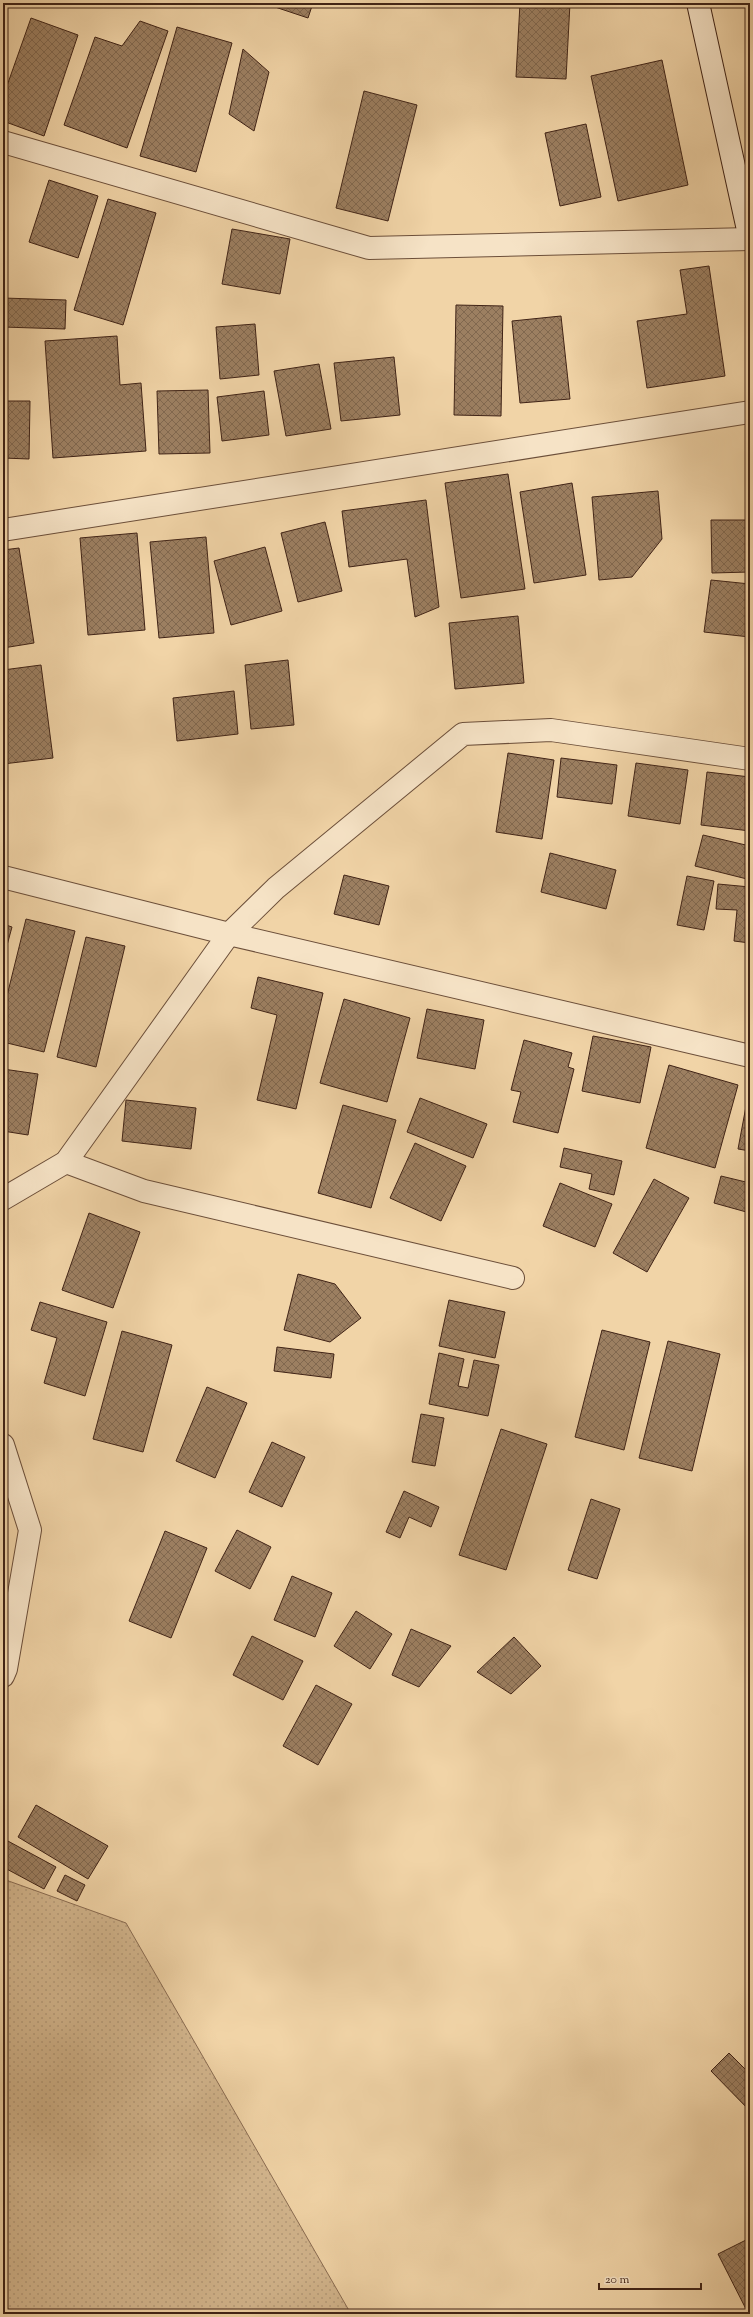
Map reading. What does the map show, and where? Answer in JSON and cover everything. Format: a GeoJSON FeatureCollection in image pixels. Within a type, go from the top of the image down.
{"type":"FeatureCollection","features":[{"type":"Feature","properties":{"kind":"street"},"geometry":{"type":"LineString","coordinates":[[3,142],[369,248],[750,239],[698,3]]}},
{"type":"Feature","properties":{"kind":"street"},"geometry":{"type":"LineString","coordinates":[[3,530],[750,412]]}},
{"type":"Feature","properties":{"kind":"street"},"geometry":{"type":"LineString","coordinates":[[3,1199],[66,1162],[229,934],[276,888],[463,734],[551,730],[750,759]]}},
{"type":"Feature","properties":{"kind":"street"},"geometry":{"type":"LineString","coordinates":[[3,877],[229,934],[750,1056]]}},
{"type":"Feature","properties":{"kind":"street"},"geometry":{"type":"LineString","coordinates":[[66,1162],[144,1191],[512,1278]]}},
{"type":"Feature","properties":{"kind":"street"},"geometry":{"type":"LineString","coordinates":[[3,1445],[30,1530],[6,1668],[3,1676]]}},
{"type":"Feature","properties":{"kind":"shaded area"},"geometry":{"type":"Polygon","coordinates":[[[3,1879],[126,1923],[351,2314],[3,2314],[3,1879]]]}},
{"type":"Feature","properties":{"kind":"building"},"geometry":{"type":"Polygon","coordinates":[[[263,3],[313,3],[308,18],[263,3]]]}},
{"type":"Feature","properties":{"kind":"building"},"geometry":{"type":"Polygon","coordinates":[[[520,3],[570,3],[566,79],[516,77],[520,3]]]}},
{"type":"Feature","properties":{"kind":"building"},"geometry":{"type":"Polygon","coordinates":[[[31,18],[78,35],[44,136],[3,121],[3,97],[31,18]]]}},
{"type":"Feature","properties":{"kind":"building"},"geometry":{"type":"Polygon","coordinates":[[[140,21],[168,31],[127,148],[64,125],[95,37],[122,46],[140,21]]]}},
{"type":"Feature","properties":{"kind":"building"},"geometry":{"type":"Polygon","coordinates":[[[177,27],[232,43],[196,172],[140,156],[177,27]]]}},
{"type":"Feature","properties":{"kind":"building"},"geometry":{"type":"Polygon","coordinates":[[[3,32],[7,34],[3,46],[3,32]]]}},
{"type":"Feature","properties":{"kind":"building"},"geometry":{"type":"Polygon","coordinates":[[[243,49],[269,72],[254,131],[229,114],[243,49]]]}},
{"type":"Feature","properties":{"kind":"building"},"geometry":{"type":"Polygon","coordinates":[[[662,60],[688,185],[618,201],[591,76],[662,60]]]}},
{"type":"Feature","properties":{"kind":"building"},"geometry":{"type":"Polygon","coordinates":[[[364,91],[417,105],[388,221],[336,208],[364,91]]]}},
{"type":"Feature","properties":{"kind":"building"},"geometry":{"type":"Polygon","coordinates":[[[586,124],[601,197],[560,206],[545,133],[586,124]]]}},
{"type":"Feature","properties":{"kind":"building"},"geometry":{"type":"Polygon","coordinates":[[[49,180],[98,196],[78,258],[29,242],[49,180]]]}},
{"type":"Feature","properties":{"kind":"building"},"geometry":{"type":"Polygon","coordinates":[[[108,199],[156,213],[123,325],[74,310],[108,199]]]}},
{"type":"Feature","properties":{"kind":"building"},"geometry":{"type":"Polygon","coordinates":[[[232,229],[290,239],[280,294],[222,284],[232,229]]]}},
{"type":"Feature","properties":{"kind":"building"},"geometry":{"type":"Polygon","coordinates":[[[709,266],[725,376],[647,388],[637,321],[687,314],[680,270],[709,266]]]}},
{"type":"Feature","properties":{"kind":"building"},"geometry":{"type":"Polygon","coordinates":[[[3,298],[66,300],[65,329],[3,327],[3,298]]]}},
{"type":"Feature","properties":{"kind":"building"},"geometry":{"type":"Polygon","coordinates":[[[456,305],[503,306],[501,416],[454,415],[456,305]]]}},
{"type":"Feature","properties":{"kind":"building"},"geometry":{"type":"Polygon","coordinates":[[[561,316],[570,399],[520,403],[512,321],[561,316]]]}},
{"type":"Feature","properties":{"kind":"building"},"geometry":{"type":"Polygon","coordinates":[[[255,324],[259,375],[220,379],[216,327],[255,324]]]}},
{"type":"Feature","properties":{"kind":"building"},"geometry":{"type":"Polygon","coordinates":[[[117,336],[120,385],[141,383],[146,451],[53,458],[45,341],[117,336]]]}},
{"type":"Feature","properties":{"kind":"building"},"geometry":{"type":"Polygon","coordinates":[[[394,357],[400,415],[341,421],[334,363],[394,357]]]}},
{"type":"Feature","properties":{"kind":"building"},"geometry":{"type":"Polygon","coordinates":[[[319,364],[331,429],[286,436],[274,371],[319,364]]]}},
{"type":"Feature","properties":{"kind":"building"},"geometry":{"type":"Polygon","coordinates":[[[208,390],[210,453],[159,454],[157,391],[208,390]]]}},
{"type":"Feature","properties":{"kind":"building"},"geometry":{"type":"Polygon","coordinates":[[[264,391],[269,435],[222,441],[217,397],[264,391]]]}},
{"type":"Feature","properties":{"kind":"building"},"geometry":{"type":"Polygon","coordinates":[[[3,401],[30,401],[29,459],[3,458],[3,401]]]}},
{"type":"Feature","properties":{"kind":"building"},"geometry":{"type":"Polygon","coordinates":[[[508,474],[525,589],[461,598],[445,483],[508,474]]]}},
{"type":"Feature","properties":{"kind":"building"},"geometry":{"type":"Polygon","coordinates":[[[572,483],[586,575],[534,583],[520,492],[572,483]]]}},
{"type":"Feature","properties":{"kind":"building"},"geometry":{"type":"Polygon","coordinates":[[[658,491],[662,539],[632,577],[599,580],[592,497],[658,491]]]}},
{"type":"Feature","properties":{"kind":"building"},"geometry":{"type":"Polygon","coordinates":[[[426,500],[439,607],[415,617],[407,559],[349,567],[342,511],[426,500]]]}},
{"type":"Feature","properties":{"kind":"building"},"geometry":{"type":"Polygon","coordinates":[[[711,520],[750,520],[750,572],[712,573],[711,520]]]}},
{"type":"Feature","properties":{"kind":"building"},"geometry":{"type":"Polygon","coordinates":[[[325,522],[342,591],[298,602],[281,533],[325,522]]]}},
{"type":"Feature","properties":{"kind":"building"},"geometry":{"type":"Polygon","coordinates":[[[137,533],[145,630],[88,635],[80,538],[137,533]]]}},
{"type":"Feature","properties":{"kind":"building"},"geometry":{"type":"Polygon","coordinates":[[[206,537],[214,633],[159,638],[150,542],[206,537]]]}},
{"type":"Feature","properties":{"kind":"building"},"geometry":{"type":"Polygon","coordinates":[[[265,547],[282,611],[231,625],[214,561],[265,547]]]}},
{"type":"Feature","properties":{"kind":"building"},"geometry":{"type":"Polygon","coordinates":[[[19,548],[34,643],[3,648],[3,550],[19,548]]]}},
{"type":"Feature","properties":{"kind":"building"},"geometry":{"type":"Polygon","coordinates":[[[711,580],[750,584],[750,637],[704,632],[711,580]]]}},
{"type":"Feature","properties":{"kind":"building"},"geometry":{"type":"Polygon","coordinates":[[[518,616],[524,683],[455,689],[449,623],[518,616]]]}},
{"type":"Feature","properties":{"kind":"building"},"geometry":{"type":"Polygon","coordinates":[[[288,660],[294,725],[251,729],[245,665],[288,660]]]}},
{"type":"Feature","properties":{"kind":"building"},"geometry":{"type":"Polygon","coordinates":[[[41,665],[53,758],[3,764],[3,670],[41,665]]]}},
{"type":"Feature","properties":{"kind":"building"},"geometry":{"type":"Polygon","coordinates":[[[234,691],[238,734],[177,741],[173,698],[234,691]]]}},
{"type":"Feature","properties":{"kind":"building"},"geometry":{"type":"Polygon","coordinates":[[[508,753],[554,760],[542,839],[496,832],[508,753]]]}},
{"type":"Feature","properties":{"kind":"building"},"geometry":{"type":"Polygon","coordinates":[[[561,758],[617,765],[612,804],[557,797],[561,758]]]}},
{"type":"Feature","properties":{"kind":"building"},"geometry":{"type":"Polygon","coordinates":[[[636,763],[688,770],[680,824],[628,816],[636,763]]]}},
{"type":"Feature","properties":{"kind":"building"},"geometry":{"type":"Polygon","coordinates":[[[707,772],[750,777],[750,831],[701,825],[707,772]]]}},
{"type":"Feature","properties":{"kind":"building"},"geometry":{"type":"Polygon","coordinates":[[[703,835],[750,846],[750,869],[747,879],[695,866],[703,835]]]}},
{"type":"Feature","properties":{"kind":"building"},"geometry":{"type":"Polygon","coordinates":[[[550,853],[616,870],[606,909],[541,892],[550,853]]]}},
{"type":"Feature","properties":{"kind":"building"},"geometry":{"type":"Polygon","coordinates":[[[344,875],[389,886],[379,925],[334,914],[344,875]]]}},
{"type":"Feature","properties":{"kind":"building"},"geometry":{"type":"Polygon","coordinates":[[[687,876],[714,881],[704,930],[677,925],[687,876]]]}},
{"type":"Feature","properties":{"kind":"building"},"geometry":{"type":"Polygon","coordinates":[[[718,884],[750,887],[750,943],[734,941],[737,910],[716,909],[718,884]]]}},
{"type":"Feature","properties":{"kind":"building"},"geometry":{"type":"Polygon","coordinates":[[[26,919],[75,931],[44,1052],[3,1042],[3,1012],[26,919]]]}},
{"type":"Feature","properties":{"kind":"building"},"geometry":{"type":"Polygon","coordinates":[[[3,924],[12,927],[3,960],[3,924]]]}},
{"type":"Feature","properties":{"kind":"building"},"geometry":{"type":"Polygon","coordinates":[[[86,937],[125,946],[96,1067],[57,1057],[86,937]]]}},
{"type":"Feature","properties":{"kind":"building"},"geometry":{"type":"Polygon","coordinates":[[[258,977],[323,993],[296,1109],[257,1100],[277,1015],[251,1008],[258,977]]]}},
{"type":"Feature","properties":{"kind":"building"},"geometry":{"type":"Polygon","coordinates":[[[344,999],[410,1018],[387,1102],[320,1083],[344,999]]]}},
{"type":"Feature","properties":{"kind":"building"},"geometry":{"type":"Polygon","coordinates":[[[427,1009],[484,1020],[475,1069],[417,1058],[427,1009]]]}},
{"type":"Feature","properties":{"kind":"building"},"geometry":{"type":"Polygon","coordinates":[[[593,1036],[651,1047],[640,1103],[582,1091],[593,1036]]]}},
{"type":"Feature","properties":{"kind":"building"},"geometry":{"type":"Polygon","coordinates":[[[524,1040],[572,1053],[568,1067],[574,1069],[558,1133],[513,1122],[521,1092],[511,1090],[524,1040]]]}},
{"type":"Feature","properties":{"kind":"building"},"geometry":{"type":"Polygon","coordinates":[[[669,1065],[738,1085],[715,1168],[646,1148],[669,1065]]]}},
{"type":"Feature","properties":{"kind":"building"},"geometry":{"type":"Polygon","coordinates":[[[3,1069],[38,1074],[28,1135],[3,1131],[3,1069]]]}},
{"type":"Feature","properties":{"kind":"building"},"geometry":{"type":"Polygon","coordinates":[[[750,1085],[750,1151],[738,1149],[750,1085]]]}},
{"type":"Feature","properties":{"kind":"building"},"geometry":{"type":"Polygon","coordinates":[[[420,1098],[487,1124],[473,1158],[407,1132],[420,1098]]]}},
{"type":"Feature","properties":{"kind":"building"},"geometry":{"type":"Polygon","coordinates":[[[126,1100],[196,1108],[191,1149],[122,1141],[126,1100]]]}},
{"type":"Feature","properties":{"kind":"building"},"geometry":{"type":"Polygon","coordinates":[[[343,1105],[396,1120],[371,1208],[318,1193],[343,1105]]]}},
{"type":"Feature","properties":{"kind":"building"},"geometry":{"type":"Polygon","coordinates":[[[415,1143],[466,1166],[441,1221],[390,1198],[415,1143]]]}},
{"type":"Feature","properties":{"kind":"building"},"geometry":{"type":"Polygon","coordinates":[[[564,1148],[622,1161],[614,1195],[589,1189],[592,1174],[560,1167],[564,1148]]]}},
{"type":"Feature","properties":{"kind":"building"},"geometry":{"type":"Polygon","coordinates":[[[721,1176],[750,1183],[750,1213],[714,1203],[721,1176]]]}},
{"type":"Feature","properties":{"kind":"building"},"geometry":{"type":"Polygon","coordinates":[[[654,1179],[689,1198],[647,1272],[613,1253],[654,1179]]]}},
{"type":"Feature","properties":{"kind":"building"},"geometry":{"type":"Polygon","coordinates":[[[560,1183],[612,1204],[595,1247],[543,1226],[560,1183]]]}},
{"type":"Feature","properties":{"kind":"building"},"geometry":{"type":"Polygon","coordinates":[[[89,1213],[140,1232],[113,1308],[62,1290],[89,1213]]]}},
{"type":"Feature","properties":{"kind":"building"},"geometry":{"type":"Polygon","coordinates":[[[298,1274],[335,1284],[361,1318],[330,1342],[284,1330],[298,1274]]]}},
{"type":"Feature","properties":{"kind":"building"},"geometry":{"type":"Polygon","coordinates":[[[449,1300],[505,1312],[495,1358],[439,1346],[449,1300]]]}},
{"type":"Feature","properties":{"kind":"building"},"geometry":{"type":"Polygon","coordinates":[[[40,1302],[107,1322],[85,1396],[44,1383],[57,1338],[31,1330],[40,1302]]]}},
{"type":"Feature","properties":{"kind":"building"},"geometry":{"type":"Polygon","coordinates":[[[602,1330],[650,1342],[624,1450],[575,1437],[602,1330]]]}},
{"type":"Feature","properties":{"kind":"building"},"geometry":{"type":"Polygon","coordinates":[[[122,1331],[172,1345],[143,1452],[93,1439],[122,1331]]]}},
{"type":"Feature","properties":{"kind":"building"},"geometry":{"type":"Polygon","coordinates":[[[668,1341],[720,1354],[692,1471],[639,1458],[668,1341]]]}},
{"type":"Feature","properties":{"kind":"building"},"geometry":{"type":"Polygon","coordinates":[[[277,1347],[334,1354],[331,1378],[274,1371],[277,1347]]]}},
{"type":"Feature","properties":{"kind":"building"},"geometry":{"type":"Polygon","coordinates":[[[439,1353],[464,1359],[458,1386],[468,1388],[474,1360],[499,1365],[488,1416],[429,1404],[439,1353]]]}},
{"type":"Feature","properties":{"kind":"building"},"geometry":{"type":"Polygon","coordinates":[[[207,1387],[247,1403],[215,1478],[176,1461],[207,1387]]]}},
{"type":"Feature","properties":{"kind":"building"},"geometry":{"type":"Polygon","coordinates":[[[421,1414],[444,1418],[435,1466],[412,1462],[421,1414]]]}},
{"type":"Feature","properties":{"kind":"building"},"geometry":{"type":"Polygon","coordinates":[[[501,1429],[547,1444],[506,1570],[459,1555],[501,1429]]]}},
{"type":"Feature","properties":{"kind":"building"},"geometry":{"type":"Polygon","coordinates":[[[272,1442],[305,1457],[282,1507],[249,1492],[272,1442]]]}},
{"type":"Feature","properties":{"kind":"building"},"geometry":{"type":"Polygon","coordinates":[[[404,1491],[439,1507],[431,1527],[409,1517],[400,1538],[386,1532],[404,1491]]]}},
{"type":"Feature","properties":{"kind":"building"},"geometry":{"type":"Polygon","coordinates":[[[591,1499],[620,1509],[597,1579],[568,1570],[591,1499]]]}},
{"type":"Feature","properties":{"kind":"building"},"geometry":{"type":"Polygon","coordinates":[[[237,1530],[271,1547],[250,1589],[215,1571],[237,1530]]]}},
{"type":"Feature","properties":{"kind":"building"},"geometry":{"type":"Polygon","coordinates":[[[165,1531],[207,1548],[171,1638],[129,1621],[165,1531]]]}},
{"type":"Feature","properties":{"kind":"building"},"geometry":{"type":"Polygon","coordinates":[[[292,1576],[332,1593],[315,1637],[274,1620],[292,1576]]]}},
{"type":"Feature","properties":{"kind":"building"},"geometry":{"type":"Polygon","coordinates":[[[356,1611],[392,1634],[370,1669],[334,1646],[356,1611]]]}},
{"type":"Feature","properties":{"kind":"building"},"geometry":{"type":"Polygon","coordinates":[[[411,1629],[451,1646],[419,1687],[392,1675],[411,1629]]]}},
{"type":"Feature","properties":{"kind":"building"},"geometry":{"type":"Polygon","coordinates":[[[252,1636],[303,1661],[283,1700],[233,1675],[252,1636]]]}},
{"type":"Feature","properties":{"kind":"building"},"geometry":{"type":"Polygon","coordinates":[[[514,1637],[541,1666],[511,1694],[477,1672],[514,1637]]]}},
{"type":"Feature","properties":{"kind":"building"},"geometry":{"type":"Polygon","coordinates":[[[316,1685],[352,1704],[318,1765],[283,1746],[316,1685]]]}},
{"type":"Feature","properties":{"kind":"building"},"geometry":{"type":"Polygon","coordinates":[[[36,1805],[108,1846],[88,1879],[18,1837],[36,1805]]]}},
{"type":"Feature","properties":{"kind":"building"},"geometry":{"type":"Polygon","coordinates":[[[6,1840],[56,1867],[44,1889],[3,1867],[3,1846],[6,1840]]]}},
{"type":"Feature","properties":{"kind":"building"},"geometry":{"type":"Polygon","coordinates":[[[65,1875],[85,1885],[77,1901],[57,1891],[65,1875]]]}},
{"type":"Feature","properties":{"kind":"building"},"geometry":{"type":"Polygon","coordinates":[[[729,2053],[750,2074],[750,2111],[711,2071],[729,2053]]]}},
{"type":"Feature","properties":{"kind":"building"},"geometry":{"type":"Polygon","coordinates":[[[750,2238],[750,2312],[748,2313],[718,2254],[750,2238]]]}}]}
